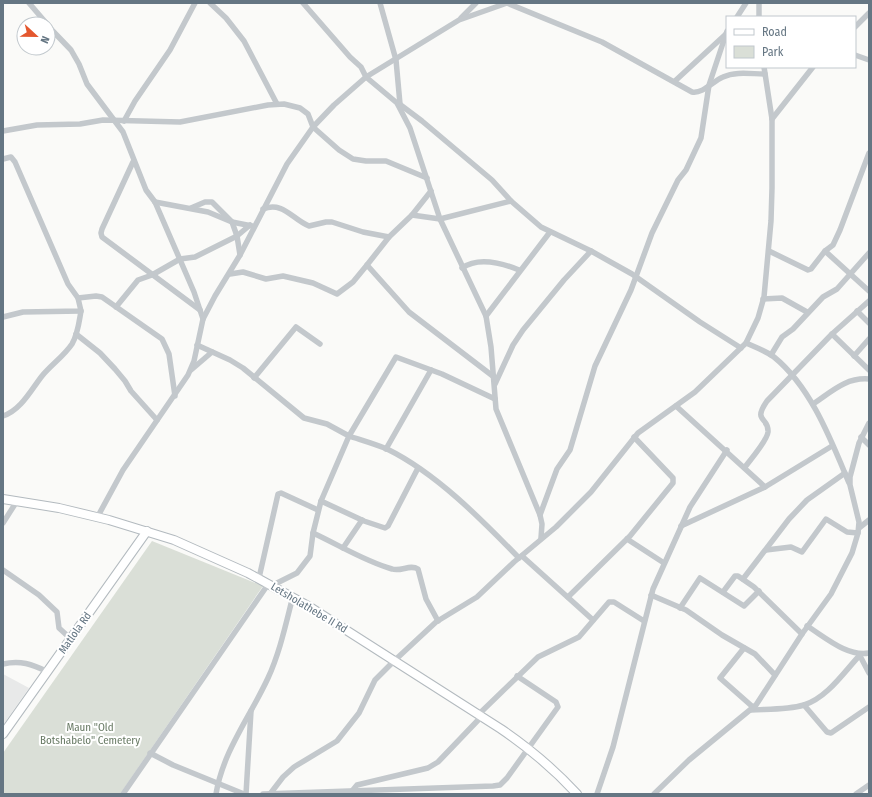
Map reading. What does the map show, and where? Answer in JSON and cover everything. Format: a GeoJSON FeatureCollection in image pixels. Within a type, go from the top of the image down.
{"type":"FeatureCollection","features":[{"type":"Feature","properties":{"kind":"street"},"geometry":{"type":"LineString","coordinates":[[29,3],[40,16]]}},
{"type":"Feature","properties":{"kind":"street"},"geometry":{"type":"LineString","coordinates":[[124,122],[135,100],[170,50],[196,3]]}},
{"type":"Feature","properties":{"kind":"street"},"geometry":{"type":"LineString","coordinates":[[210,3],[226,18],[244,41],[277,104]]}},
{"type":"Feature","properties":{"kind":"street"},"geometry":{"type":"LineString","coordinates":[[303,3],[350,57],[361,67],[366,77],[492,180],[511,201],[541,227],[591,251],[636,276],[700,322],[741,348]]}},
{"type":"Feature","properties":{"kind":"street"},"geometry":{"type":"LineString","coordinates":[[380,3],[396,60],[399,104],[410,128],[440,220],[486,316],[495,385],[495,399],[500,419],[540,515],[542,524],[541,538]]}},
{"type":"Feature","properties":{"kind":"street"},"geometry":{"type":"LineString","coordinates":[[98,516],[123,470],[175,396],[190,370],[194,361],[203,319],[230,274],[253,226],[287,164],[313,127],[334,104],[366,77],[459,20],[476,3]]}},
{"type":"Feature","properties":{"kind":"street"},"geometry":{"type":"LineString","coordinates":[[459,20],[507,3],[602,42],[696,92],[732,74],[765,74]]}},
{"type":"Feature","properties":{"kind":"street"},"geometry":{"type":"LineString","coordinates":[[738,16],[746,3]]}},
{"type":"Feature","properties":{"kind":"street"},"geometry":{"type":"LineString","coordinates":[[759,3],[760,16]]}},
{"type":"Feature","properties":{"kind":"street"},"geometry":{"type":"LineString","coordinates":[[856,26],[869,13]]}},
{"type":"Feature","properties":{"kind":"street"},"geometry":{"type":"LineString","coordinates":[[675,82],[726,32]]}},
{"type":"Feature","properties":{"kind":"street"},"geometry":{"type":"LineString","coordinates":[[540,515],[557,469],[573,443],[595,366],[636,276],[657,223],[678,180],[687,168],[701,138],[709,85],[717,64],[726,32]]}},
{"type":"Feature","properties":{"kind":"street"},"geometry":{"type":"LineString","coordinates":[[56,34],[71,50],[79,64],[87,84],[123,132],[146,190],[156,202],[203,319]]}},
{"type":"Feature","properties":{"kind":"street"},"geometry":{"type":"LineString","coordinates":[[856,55],[869,60]]}},
{"type":"Feature","properties":{"kind":"street"},"geometry":{"type":"LineString","coordinates":[[270,794],[282,777],[294,767],[337,741],[359,713],[375,680],[394,661],[438,621],[472,601],[541,538],[556,527],[591,492],[634,437],[698,390],[746,343],[758,318],[763,299],[768,251],[772,188],[772,119],[764,68]]}},
{"type":"Feature","properties":{"kind":"street"},"geometry":{"type":"LineString","coordinates":[[772,119],[812,68]]}},
{"type":"Feature","properties":{"kind":"street"},"geometry":{"type":"LineString","coordinates":[[3,131],[37,125],[80,124],[103,120],[124,122],[180,122],[268,104],[277,104],[300,108],[308,114],[313,127],[339,150],[353,158],[366,161],[386,161],[427,178]]}},
{"type":"Feature","properties":{"kind":"street"},"geometry":{"type":"LineString","coordinates":[[768,251],[810,270],[825,251],[833,244],[846,218],[869,153]]}},
{"type":"Feature","properties":{"kind":"street"},"geometry":{"type":"LineString","coordinates":[[3,159],[11,157],[15,162],[68,284],[78,298],[81,311],[76,334],[72,344],[42,377],[30,394],[14,409],[3,416]]}},
{"type":"Feature","properties":{"kind":"street"},"geometry":{"type":"LineString","coordinates":[[134,162],[101,233],[102,237],[200,310]]}},
{"type":"Feature","properties":{"kind":"street"},"geometry":{"type":"LineString","coordinates":[[230,274],[243,272],[266,279],[283,276],[313,283],[337,294],[353,282],[389,237],[412,215],[431,191]]}},
{"type":"Feature","properties":{"kind":"street"},"geometry":{"type":"LineString","coordinates":[[412,215],[440,220],[511,201]]}},
{"type":"Feature","properties":{"kind":"street"},"geometry":{"type":"LineString","coordinates":[[156,202],[191,208],[232,222],[253,226]]}},
{"type":"Feature","properties":{"kind":"street"},"geometry":{"type":"LineString","coordinates":[[191,208],[205,202],[212,202],[232,222],[237,236],[240,255]]}},
{"type":"Feature","properties":{"kind":"street"},"geometry":{"type":"LineString","coordinates":[[263,209],[270,206],[279,207],[309,226],[332,222],[363,232],[389,237]]}},
{"type":"Feature","properties":{"kind":"street"},"geometry":{"type":"LineString","coordinates":[[116,307],[138,280],[152,275],[180,259],[195,257],[237,236],[253,226]]}},
{"type":"Feature","properties":{"kind":"street"},"geometry":{"type":"LineString","coordinates":[[486,316],[503,295],[519,270],[550,232]]}},
{"type":"Feature","properties":{"kind":"street"},"geometry":{"type":"LineString","coordinates":[[495,385],[513,345],[523,330],[564,280],[591,251]]}},
{"type":"Feature","properties":{"kind":"street"},"geometry":{"type":"LineString","coordinates":[[825,251],[851,273],[869,291]]}},
{"type":"Feature","properties":{"kind":"street"},"geometry":{"type":"LineString","coordinates":[[771,356],[782,336],[793,329],[807,312],[823,297],[837,289],[868,257]]}},
{"type":"Feature","properties":{"kind":"street"},"geometry":{"type":"LineString","coordinates":[[462,268],[471,264],[495,262],[519,270]]}},
{"type":"Feature","properties":{"kind":"street"},"geometry":{"type":"LineString","coordinates":[[367,265],[409,312],[494,377]]}},
{"type":"Feature","properties":{"kind":"street"},"geometry":{"type":"LineString","coordinates":[[78,298],[99,296],[162,339],[169,354],[175,396]]}},
{"type":"Feature","properties":{"kind":"street"},"geometry":{"type":"LineString","coordinates":[[763,299],[782,298],[807,312]]}},
{"type":"Feature","properties":{"kind":"street"},"geometry":{"type":"LineString","coordinates":[[745,467],[767,435],[767,426],[760,416],[761,410],[774,393],[792,374],[856,311],[869,301]]}},
{"type":"Feature","properties":{"kind":"street"},"geometry":{"type":"LineString","coordinates":[[3,318],[23,312],[81,311]]}},
{"type":"Feature","properties":{"kind":"street"},"geometry":{"type":"LineString","coordinates":[[856,311],[869,323]]}},
{"type":"Feature","properties":{"kind":"street"},"geometry":{"type":"LineString","coordinates":[[254,378],[296,327],[320,344]]}},
{"type":"Feature","properties":{"kind":"street"},"geometry":{"type":"LineString","coordinates":[[76,334],[100,353],[115,368],[126,381],[131,391],[157,420]]}},
{"type":"Feature","properties":{"kind":"street"},"geometry":{"type":"LineString","coordinates":[[832,334],[869,370]]}},
{"type":"Feature","properties":{"kind":"street"},"geometry":{"type":"LineString","coordinates":[[854,356],[869,339]]}},
{"type":"Feature","properties":{"kind":"street"},"geometry":{"type":"LineString","coordinates":[[654,794],[705,747],[752,709],[807,626],[831,594],[852,553],[859,530],[858,516],[850,485],[813,404],[792,374],[771,356],[746,343]]}},
{"type":"Feature","properties":{"kind":"street"},"geometry":{"type":"LineString","coordinates":[[197,345],[230,360],[304,418],[327,424],[349,436],[386,449],[418,468],[439,483],[593,620]]}},
{"type":"Feature","properties":{"kind":"street"},"geometry":{"type":"LineString","coordinates":[[190,370],[212,352]]}},
{"type":"Feature","properties":{"kind":"street"},"geometry":{"type":"LineString","coordinates":[[123,794],[150,753],[271,584],[302,568],[312,551],[313,533],[318,510],[349,436],[396,357],[431,370],[495,399]]}},
{"type":"Feature","properties":{"kind":"street"},"geometry":{"type":"LineString","coordinates":[[386,449],[431,370]]}},
{"type":"Feature","properties":{"kind":"street"},"geometry":{"type":"LineString","coordinates":[[813,404],[845,382],[856,379],[869,379]]}},
{"type":"Feature","properties":{"kind":"street"},"geometry":{"type":"LineString","coordinates":[[676,406],[727,450],[765,487]]}},
{"type":"Feature","properties":{"kind":"street"},"geometry":{"type":"LineString","coordinates":[[850,485],[851,469],[861,437],[869,423]]}},
{"type":"Feature","properties":{"kind":"street"},"geometry":{"type":"LineString","coordinates":[[568,597],[627,540],[663,498],[674,480],[634,437]]}},
{"type":"Feature","properties":{"kind":"street"},"geometry":{"type":"LineString","coordinates":[[861,437],[869,445]]}},
{"type":"Feature","properties":{"kind":"street"},"geometry":{"type":"LineString","coordinates":[[681,526],[765,487],[832,446]]}},
{"type":"Feature","properties":{"kind":"street"},"geometry":{"type":"LineString","coordinates":[[597,794],[614,747],[651,595],[664,563],[693,502],[727,450]]}},
{"type":"Feature","properties":{"kind":"street"},"geometry":{"type":"LineString","coordinates":[[322,501],[380,528],[387,527],[418,468]]}},
{"type":"Feature","properties":{"kind":"street"},"geometry":{"type":"LineString","coordinates":[[743,579],[785,524],[808,500],[845,473]]}},
{"type":"Feature","properties":{"kind":"street"},"geometry":{"type":"LineString","coordinates":[[259,578],[278,494],[281,493],[318,510]]}},
{"type":"Feature","properties":{"kind":"street","name":"Letsholathebe II Rd"},"geometry":{"type":"LineString","coordinates":[[3,499],[98,516],[147,531],[202,552],[271,584],[293,596],[480,715],[528,748],[560,776],[577,794]]}},
{"type":"Feature","properties":{"kind":"street"},"geometry":{"type":"LineString","coordinates":[[3,523],[17,501]]}},
{"type":"Feature","properties":{"kind":"street"},"geometry":{"type":"LineString","coordinates":[[343,548],[362,520]]}},
{"type":"Feature","properties":{"kind":"street"},"geometry":{"type":"LineString","coordinates":[[766,550],[791,548],[802,552],[824,520],[847,532],[859,530],[869,520]]}},
{"type":"Feature","properties":{"kind":"street","name":"Matlola Rd"},"geometry":{"type":"LineString","coordinates":[[3,734],[147,531]]}},
{"type":"Feature","properties":{"kind":"street"},"geometry":{"type":"LineString","coordinates":[[313,533],[393,570],[413,567],[418,570],[426,599],[438,621]]}},
{"type":"Feature","properties":{"kind":"street"},"geometry":{"type":"LineString","coordinates":[[627,540],[664,563]]}},
{"type":"Feature","properties":{"kind":"street"},"geometry":{"type":"LineString","coordinates":[[3,570],[39,595],[57,612],[59,628],[71,639]]}},
{"type":"Feature","properties":{"kind":"street"},"geometry":{"type":"LineString","coordinates":[[723,592],[734,576],[738,576],[758,591],[802,634]]}},
{"type":"Feature","properties":{"kind":"street"},"geometry":{"type":"LineString","coordinates":[[680,608],[699,578],[744,606],[758,591]]}},
{"type":"Feature","properties":{"kind":"street"},"geometry":{"type":"LineString","coordinates":[[651,595],[680,608],[755,654],[775,675]]}},
{"type":"Feature","properties":{"kind":"street"},"geometry":{"type":"LineString","coordinates":[[216,794],[218,782],[228,753],[271,669],[293,596]]}},
{"type":"Feature","properties":{"kind":"street"},"geometry":{"type":"LineString","coordinates":[[352,791],[357,785],[428,768],[438,762],[517,676],[538,657],[579,637],[609,602],[613,601],[644,622]]}},
{"type":"Feature","properties":{"kind":"street"},"geometry":{"type":"LineString","coordinates":[[807,626],[845,650],[864,653]]}},
{"type":"Feature","properties":{"kind":"street"},"geometry":{"type":"LineString","coordinates":[[744,648],[720,678],[752,709],[804,705],[822,694],[864,653]]}},
{"type":"Feature","properties":{"kind":"street"},"geometry":{"type":"LineString","coordinates":[[864,653],[869,673]]}},
{"type":"Feature","properties":{"kind":"street"},"geometry":{"type":"LineString","coordinates":[[3,664],[14,661],[26,663],[48,672]]}},
{"type":"Feature","properties":{"kind":"street"},"geometry":{"type":"LineString","coordinates":[[263,794],[496,786],[507,778],[558,705],[517,676]]}},
{"type":"Feature","properties":{"kind":"street"},"geometry":{"type":"LineString","coordinates":[[804,705],[827,732],[831,734],[869,707]]}},
{"type":"Feature","properties":{"kind":"street"},"geometry":{"type":"LineString","coordinates":[[150,753],[180,768],[245,794],[251,709]]}},
{"type":"Feature","properties":{"kind":"street"},"geometry":{"type":"LineString","coordinates":[[856,794],[869,785]]}},
{"type":"Feature","properties":{"kind":"shaded area"},"geometry":{"type":"Polygon","coordinates":[[[3,674],[29,688],[3,725],[3,674]]]}},
{"type":"Feature","properties":{"kind":"green space","name":"Maun \"Old Botshabelo\" Cemetery"},"geometry":{"type":"Polygon","coordinates":[[[152,541],[263,586],[120,794],[3,794],[3,753],[152,541]]]}}]}
